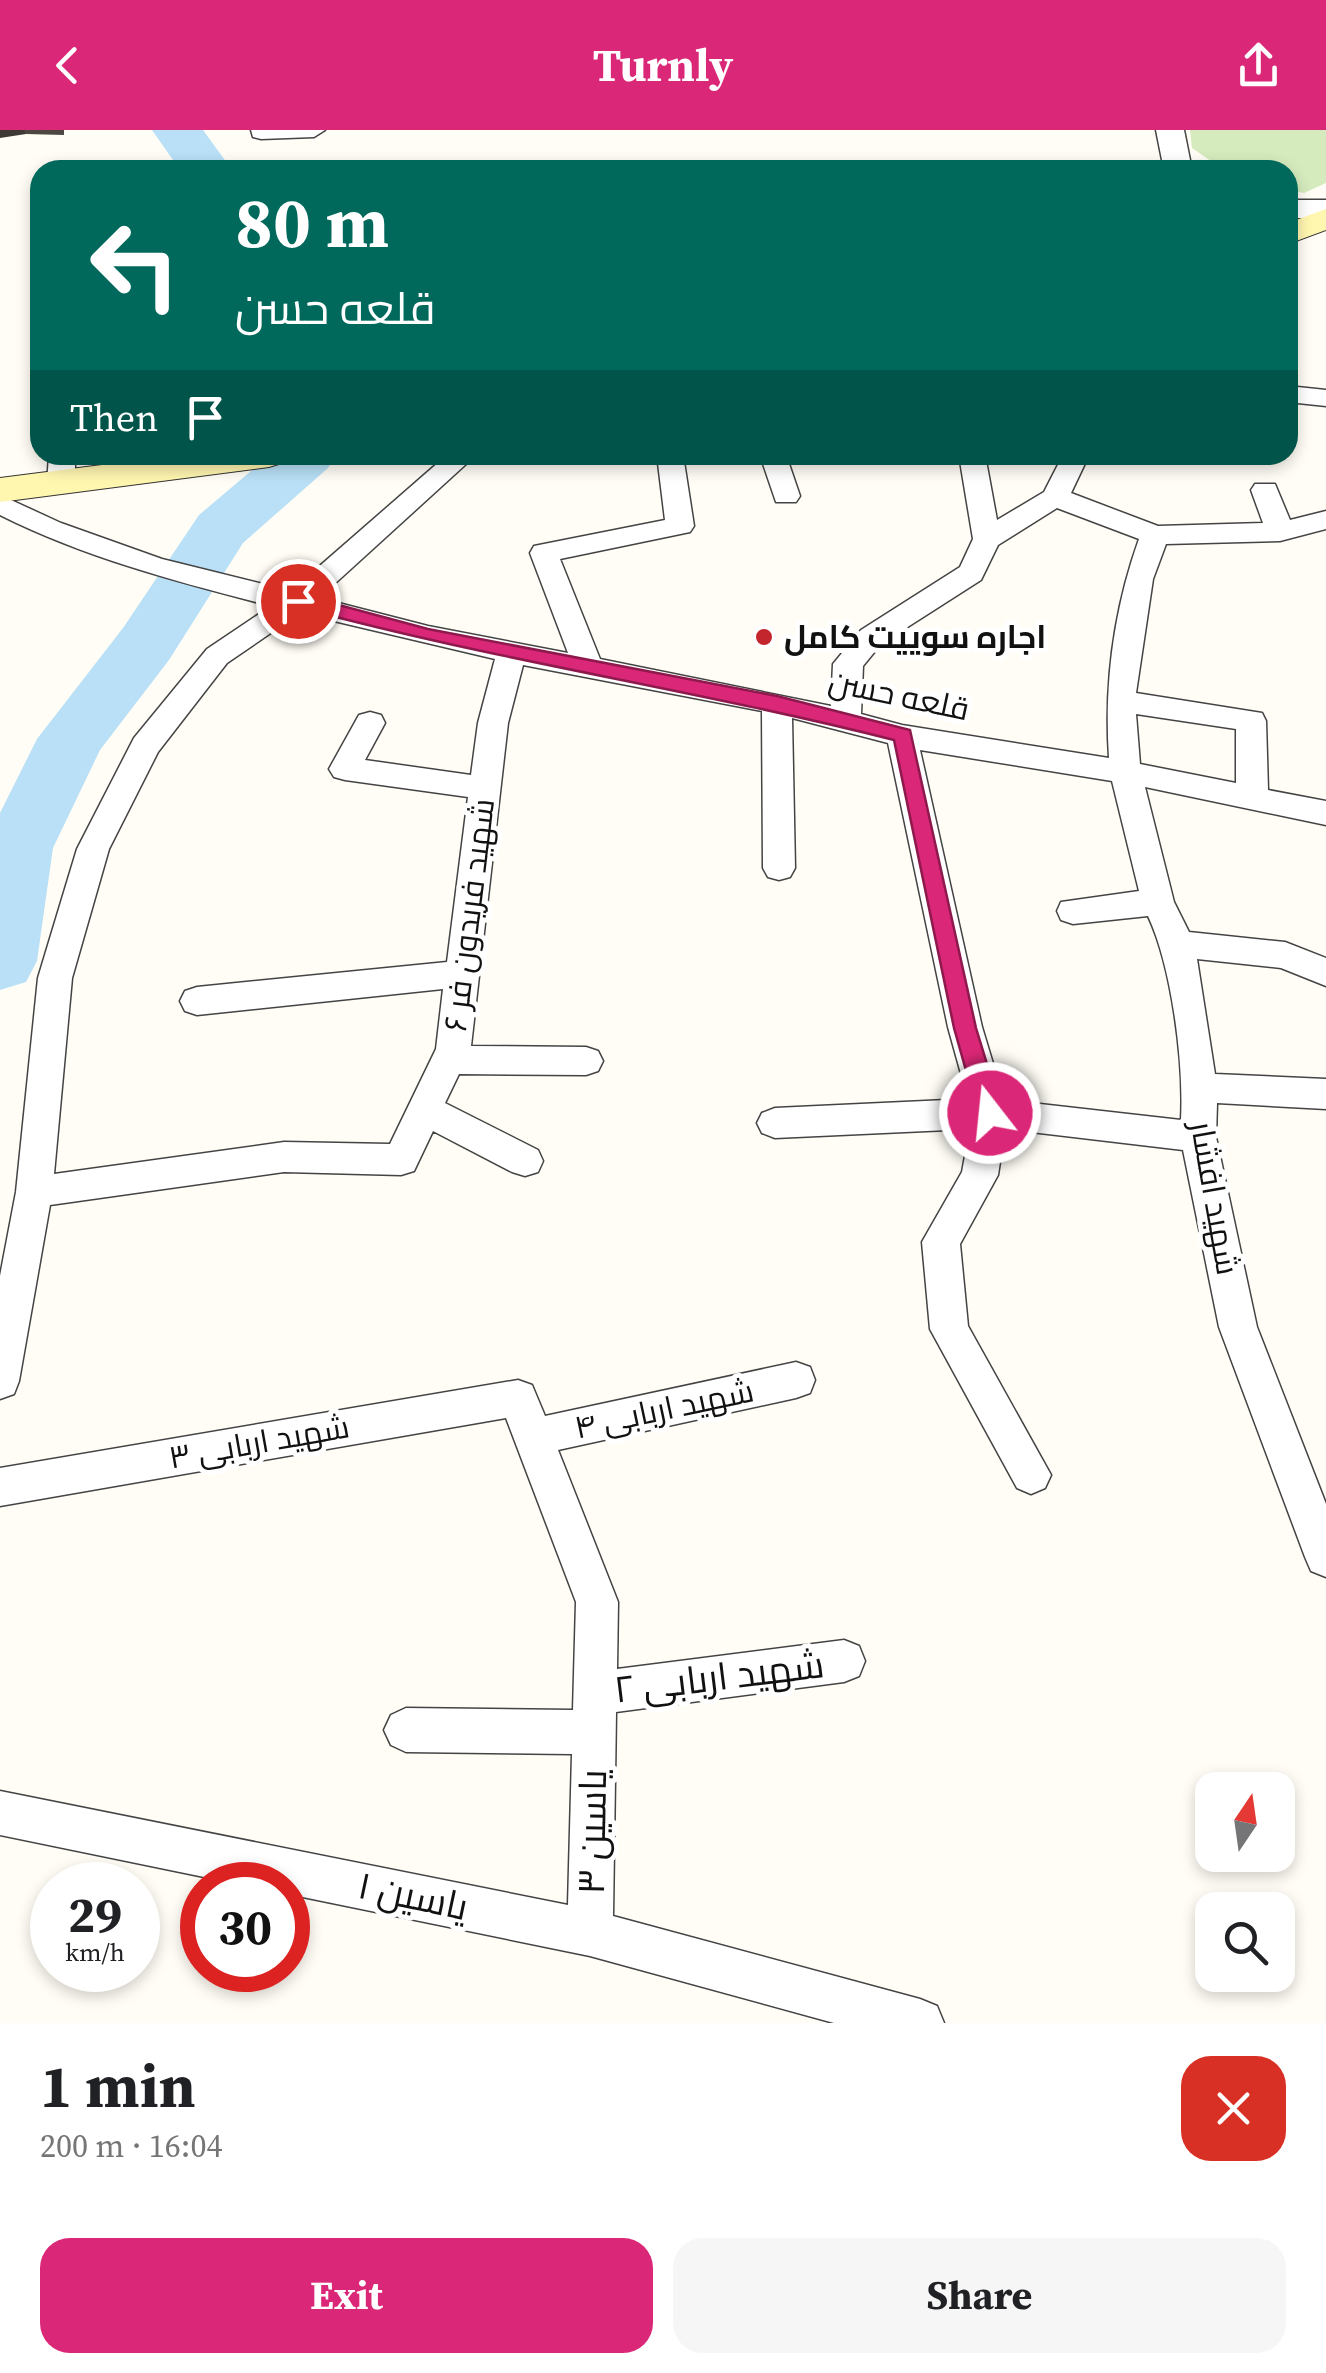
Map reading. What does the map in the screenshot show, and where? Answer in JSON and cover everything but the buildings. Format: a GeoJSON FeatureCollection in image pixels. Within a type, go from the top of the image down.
{"type":"FeatureCollection","features":[{"type":"Feature","properties":{"kind":"main road"},"geometry":{"type":"LineString","coordinates":[[1298,230],[1326,219]]}},
{"type":"Feature","properties":{"kind":"main road"},"geometry":{"type":"LineString","coordinates":[[0,490],[62,470],[134,465]]}},
{"type":"Feature","properties":{"kind":"street"},"geometry":{"type":"LineString","coordinates":[[262,132],[314,130]]}},
{"type":"Feature","properties":{"kind":"street"},"geometry":{"type":"LineString","coordinates":[[1298,209],[1326,209]]}},
{"type":"Feature","properties":{"kind":"street"},"geometry":{"type":"LineString","coordinates":[[1298,395],[1326,398]]}},
{"type":"Feature","properties":{"kind":"street"},"geometry":{"type":"LineString","coordinates":[[0,1381],[34,1192],[54,978],[93,850],[144,746],[217,656],[298,601],[452,465]]}},
{"type":"Feature","properties":{"kind":"street"},"geometry":{"type":"LineString","coordinates":[[588,666],[544,553],[680,526],[671,465]]}},
{"type":"Feature","properties":{"kind":"street"},"geometry":{"type":"LineString","coordinates":[[776,465],[786,496]]}},
{"type":"Feature","properties":{"kind":"street"},"geometry":{"type":"LineString","coordinates":[[845,721],[848,664],[871,637],[971,573],[987,538],[974,465]]}},
{"type":"Feature","properties":{"kind":"street"},"geometry":{"type":"LineString","coordinates":[[987,538],[1056,498],[1071,465]]}},
{"type":"Feature","properties":{"kind":"street"},"geometry":{"type":"LineString","coordinates":[[1265,490],[1280,532]]}},
{"type":"Feature","properties":{"kind":"street"},"geometry":{"type":"LineString","coordinates":[[1056,498],[1155,535],[1280,532],[1326,520]]}},
{"type":"Feature","properties":{"kind":"street","name":"قلعه حسن"},"geometry":{"type":"LineString","coordinates":[[0,504],[50,529],[154,566],[428,636],[777,703],[902,736],[1125,772],[1326,813]]}},
{"type":"Feature","properties":{"kind":"street","name":"شهید افشار"},"geometry":{"type":"LineString","coordinates":[[1155,535],[1138,579],[1120,701],[1125,772],[1158,902],[1178,944],[1200,1088],[1198,1137],[1238,1327],[1326,1557]]}},
{"type":"Feature","properties":{"kind":"street","name":"شهید فریدون فر ۶"},"geometry":{"type":"LineString","coordinates":[[34,1192],[284,1156],[401,1160],[453,1050],[493,723],[512,652]]}},
{"type":"Feature","properties":{"kind":"street"},"geometry":{"type":"LineString","coordinates":[[1120,701],[1251,721],[1252,798]]}},
{"type":"Feature","properties":{"kind":"street"},"geometry":{"type":"LineString","coordinates":[[777,703],[780,868]]}},
{"type":"Feature","properties":{"kind":"street"},"geometry":{"type":"LineString","coordinates":[[370,722],[346,770],[485,788]]}},
{"type":"Feature","properties":{"kind":"street"},"geometry":{"type":"LineString","coordinates":[[902,736],[965,1028],[990,1113],[980,1175],[942,1242],[949,1329],[1031,1475]]}},
{"type":"Feature","properties":{"kind":"street"},"geometry":{"type":"LineString","coordinates":[[1073,910],[1158,902]]}},
{"type":"Feature","properties":{"kind":"street"},"geometry":{"type":"LineString","coordinates":[[1178,944],[1285,955],[1326,973]]}},
{"type":"Feature","properties":{"kind":"street"},"geometry":{"type":"LineString","coordinates":[[197,1002],[462,974]]}},
{"type":"Feature","properties":{"kind":"street"},"geometry":{"type":"LineString","coordinates":[[448,1060],[586,1061]]}},
{"type":"Feature","properties":{"kind":"street"},"geometry":{"type":"LineString","coordinates":[[1200,1088],[1326,1094]]}},
{"type":"Feature","properties":{"kind":"street"},"geometry":{"type":"LineString","coordinates":[[425,1110],[526,1161]]}},
{"type":"Feature","properties":{"kind":"street"},"geometry":{"type":"LineString","coordinates":[[776,1123],[990,1113],[1198,1137]]}},
{"type":"Feature","properties":{"kind":"street","name":"شهید اربابی ۴"},"geometry":{"type":"LineString","coordinates":[[533,1437],[796,1380]]}},
{"type":"Feature","properties":{"kind":"street","name":"یاسین ۳"},"geometry":{"type":"LineString","coordinates":[[518,1398],[597,1602],[590,1933]]}},
{"type":"Feature","properties":{"kind":"street","name":"شهید اربابی ۳"},"geometry":{"type":"LineString","coordinates":[[0,1486],[518,1398]]}},
{"type":"Feature","properties":{"kind":"street","name":"شهید اربابی ۲"},"geometry":{"type":"LineString","coordinates":[[406,1730],[594,1712],[844,1661]]}},
{"type":"Feature","properties":{"kind":"street","name":"یاسین ۱"},"geometry":{"type":"LineString","coordinates":[[0,1813],[590,1933],[920,2023]]}},
{"type":"Feature","properties":{"kind":"green space"},"geometry":{"type":"Polygon","coordinates":[[[1190,130],[1326,130],[1326,183],[1298,192],[1298,160],[1209,160],[1192,148],[1190,130]]]}},
{"type":"Feature","properties":{"kind":"waterway"},"geometry":{"type":"LineString","coordinates":[[177,130],[199,160]]}},
{"type":"Feature","properties":{"kind":"waterway"},"geometry":{"type":"LineString","coordinates":[[0,961],[18,848],[71,739],[146,644],[221,529],[295,465]]}},
{"type":"Feature","properties":{"kind":"place","name":"اجاره سوییت کامل"},"geometry":{"type":"Point","coordinates":[764,637]}},
{"type":"Feature","properties":{"kind":"route"},"geometry":{"type":"LineString","coordinates":[[298,601],[428,636],[777,703],[902,736],[965,1028],[990,1113]]}}]}
